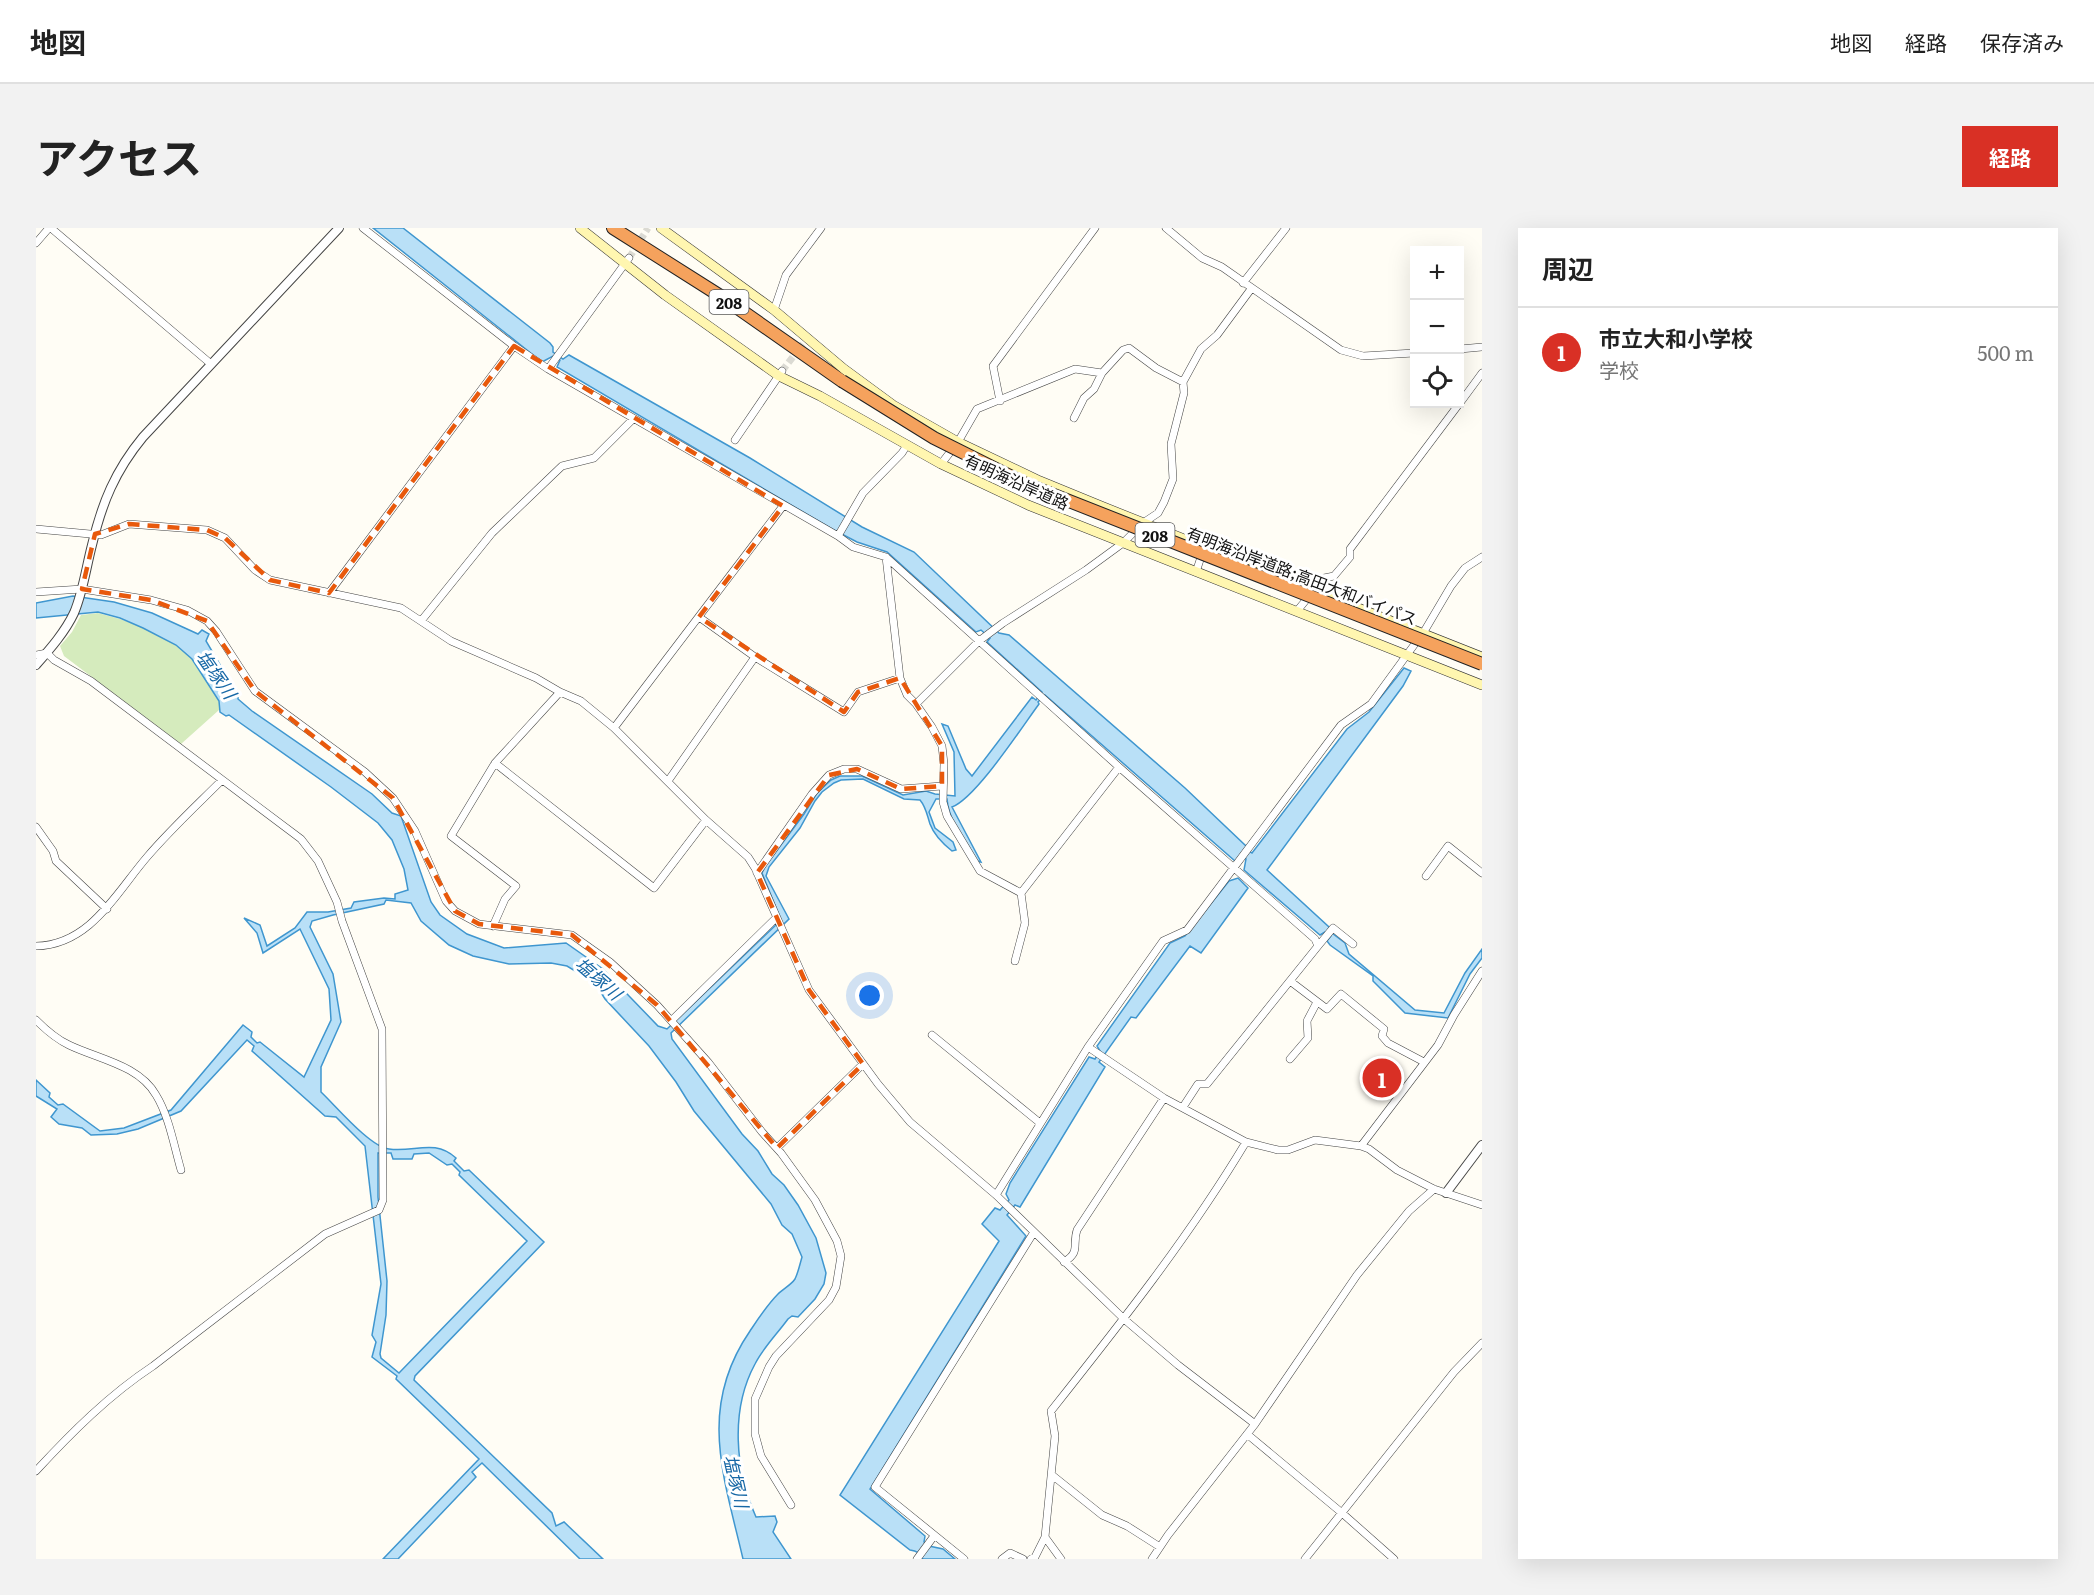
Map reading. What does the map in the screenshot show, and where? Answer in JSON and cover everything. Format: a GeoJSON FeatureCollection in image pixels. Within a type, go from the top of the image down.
{"type":"FeatureCollection","features":[{"type":"Feature","properties":{"kind":"highway","name":"有明海沿岸道路;高田大和バイパス"},"geometry":{"type":"LineString","coordinates":[[613,228],[722,297],[842,381],[934,438],[1026,484],[1482,664]]}},
{"type":"Feature","properties":{"kind":"main road","name":"有明海沿岸道路"},"geometry":{"type":"LineString","coordinates":[[580,228],[781,373],[941,464],[1028,505],[1482,685]]}},
{"type":"Feature","properties":{"kind":"main road","name":"有明海沿岸道路"},"geometry":{"type":"LineString","coordinates":[[661,228],[774,310],[805,341],[873,391],[958,442],[1040,481],[1482,657]]}},
{"type":"Feature","properties":{"kind":"street"},"geometry":{"type":"LineString","coordinates":[[36,243],[50,228],[211,364]]}},
{"type":"Feature","properties":{"kind":"street"},"geometry":{"type":"LineString","coordinates":[[36,665],[73,615],[95,534],[113,481],[125,459],[142,437],[339,228]]}},
{"type":"Feature","properties":{"kind":"street"},"geometry":{"type":"LineString","coordinates":[[363,228],[514,346],[548,369],[854,547],[886,557],[1119,767],[1315,939],[1318,946]]}},
{"type":"Feature","properties":{"kind":"street"},"geometry":{"type":"LineString","coordinates":[[774,310],[786,275],[821,228]]}},
{"type":"Feature","properties":{"kind":"street"},"geometry":{"type":"LineString","coordinates":[[1000,401],[993,366],[1095,228]]}},
{"type":"Feature","properties":{"kind":"street"},"geometry":{"type":"LineString","coordinates":[[1166,228],[1203,258],[1222,267],[1341,350],[1363,356],[1410,353]]}},
{"type":"Feature","properties":{"kind":"street"},"geometry":{"type":"LineString","coordinates":[[1243,283],[1286,228]]}},
{"type":"Feature","properties":{"kind":"street"},"geometry":{"type":"LineString","coordinates":[[548,369],[627,261]]}},
{"type":"Feature","properties":{"kind":"street"},"geometry":{"type":"LineString","coordinates":[[916,704],[979,641],[1123,543],[1143,523],[1158,513],[1173,479],[1171,444],[1184,393],[1183,382],[1201,349],[1217,335],[1251,289]]}},
{"type":"Feature","properties":{"kind":"street"},"geometry":{"type":"LineString","coordinates":[[329,592],[514,346]]}},
{"type":"Feature","properties":{"kind":"street"},"geometry":{"type":"LineString","coordinates":[[1464,349],[1482,347]]}},
{"type":"Feature","properties":{"kind":"street"},"geometry":{"type":"LineString","coordinates":[[1074,418],[1084,398],[1094,389],[1102,373],[1123,350],[1129,348],[1156,368],[1183,382]]}},
{"type":"Feature","properties":{"kind":"street"},"geometry":{"type":"LineString","coordinates":[[941,464],[958,442],[977,409],[1075,369],[1102,373]]}},
{"type":"Feature","properties":{"kind":"street"},"geometry":{"type":"LineString","coordinates":[[735,440],[781,373]]}},
{"type":"Feature","properties":{"kind":"street"},"geometry":{"type":"LineString","coordinates":[[1464,396],[1482,373]]}},
{"type":"Feature","properties":{"kind":"street"},"geometry":{"type":"LineString","coordinates":[[1297,611],[1324,578],[1334,576],[1350,557],[1350,549],[1455,408]]}},
{"type":"Feature","properties":{"kind":"street"},"geometry":{"type":"LineString","coordinates":[[421,621],[484,542],[523,503],[562,466],[594,458],[633,419]]}},
{"type":"Feature","properties":{"kind":"street"},"geometry":{"type":"LineString","coordinates":[[838,536],[863,493],[903,453],[907,445]]}},
{"type":"Feature","properties":{"kind":"street"},"geometry":{"type":"LineString","coordinates":[[614,728],[783,506]]}},
{"type":"Feature","properties":{"kind":"street"},"geometry":{"type":"LineString","coordinates":[[36,529],[95,534],[108,533],[129,524],[207,530],[225,538],[255,570],[270,580],[401,608],[451,641],[536,678],[581,701],[614,728],[706,820],[748,857],[809,990],[863,1064],[910,1122],[1016,1214],[1064,1262],[1178,1365],[1255,1424]]}},
{"type":"Feature","properties":{"kind":"street"},"geometry":{"type":"LineString","coordinates":[[1196,572],[1205,546]]}},
{"type":"Feature","properties":{"kind":"street"},"geometry":{"type":"LineString","coordinates":[[886,557],[900,678],[907,695],[932,727],[942,746],[944,764],[942,786],[946,816],[980,871],[1021,893]]}},
{"type":"Feature","properties":{"kind":"street"},"geometry":{"type":"LineString","coordinates":[[998,1198],[1041,1123],[1163,941],[1186,930],[1341,725],[1371,704],[1425,630],[1455,581],[1466,568],[1482,557]]}},
{"type":"Feature","properties":{"kind":"street"},"geometry":{"type":"LineString","coordinates":[[36,592],[81,592],[151,600],[187,610],[207,621],[255,691],[365,772],[393,798],[415,831],[446,901],[455,911],[479,924],[572,935],[610,962],[672,1020],[708,1062],[777,1148],[815,1200],[837,1241],[841,1256],[836,1287],[829,1300],[777,1356],[769,1367],[755,1399],[755,1434],[761,1456],[791,1505]]}},
{"type":"Feature","properties":{"kind":"street"},"geometry":{"type":"LineString","coordinates":[[699,617],[755,657],[844,712],[858,692],[900,678]]}},
{"type":"Feature","properties":{"kind":"street"},"geometry":{"type":"LineString","coordinates":[[36,655],[47,653]]}},
{"type":"Feature","properties":{"kind":"street"},"geometry":{"type":"LineString","coordinates":[[36,1471],[65,1439],[129,1382],[325,1234],[379,1210],[383,1205],[382,1029],[337,902],[318,861],[301,839],[91,681],[54,660],[47,653]]}},
{"type":"Feature","properties":{"kind":"street"},"geometry":{"type":"LineString","coordinates":[[668,781],[755,657]]}},
{"type":"Feature","properties":{"kind":"street"},"geometry":{"type":"LineString","coordinates":[[493,926],[505,899],[516,886],[451,836],[495,763],[560,692]]}},
{"type":"Feature","properties":{"kind":"street"},"geometry":{"type":"LineString","coordinates":[[495,763],[654,888],[706,820]]}},
{"type":"Feature","properties":{"kind":"street"},"geometry":{"type":"LineString","coordinates":[[1015,961],[1025,923],[1021,893],[1119,767]]}},
{"type":"Feature","properties":{"kind":"street"},"geometry":{"type":"LineString","coordinates":[[757,873],[812,794],[829,775],[844,769],[857,770],[901,789],[942,786]]}},
{"type":"Feature","properties":{"kind":"street"},"geometry":{"type":"LineString","coordinates":[[36,946],[48,945],[70,937],[94,921],[107,909],[148,856],[222,780]]}},
{"type":"Feature","properties":{"kind":"street"},"geometry":{"type":"LineString","coordinates":[[36,827],[53,850],[56,861],[107,909]]}},
{"type":"Feature","properties":{"kind":"street"},"geometry":{"type":"LineString","coordinates":[[1425,876],[1448,846],[1482,873]]}},
{"type":"Feature","properties":{"kind":"street"},"geometry":{"type":"LineString","coordinates":[[672,1020],[776,918]]}},
{"type":"Feature","properties":{"kind":"street"},"geometry":{"type":"LineString","coordinates":[[1183,1107],[1198,1084],[1207,1084],[1333,928],[1353,944]]}},
{"type":"Feature","properties":{"kind":"street"},"geometry":{"type":"LineString","coordinates":[[1362,1143],[1438,1045],[1482,971]]}},
{"type":"Feature","properties":{"kind":"street"},"geometry":{"type":"LineString","coordinates":[[1290,981],[1327,1009],[1341,994],[1384,1029],[1382,1036],[1388,1043],[1424,1062]]}},
{"type":"Feature","properties":{"kind":"street"},"geometry":{"type":"LineString","coordinates":[[1290,1059],[1308,1038],[1307,1021],[1317,1002]]}},
{"type":"Feature","properties":{"kind":"street"},"geometry":{"type":"LineString","coordinates":[[36,1020],[59,1040],[133,1072],[152,1089],[157,1095],[166,1118],[181,1170]]}},
{"type":"Feature","properties":{"kind":"street"},"geometry":{"type":"LineString","coordinates":[[932,1035],[1041,1123]]}},
{"type":"Feature","properties":{"kind":"street"},"geometry":{"type":"LineString","coordinates":[[1091,1050],[1164,1098],[1246,1142],[1278,1150],[1288,1150],[1315,1140],[1362,1143],[1397,1170],[1434,1190],[1447,1191],[1482,1205]]}},
{"type":"Feature","properties":{"kind":"street"},"geometry":{"type":"LineString","coordinates":[[777,1148],[863,1064]]}},
{"type":"Feature","properties":{"kind":"street"},"geometry":{"type":"LineString","coordinates":[[1064,1262],[1072,1257],[1075,1251],[1077,1230],[1164,1098]]}},
{"type":"Feature","properties":{"kind":"street"},"geometry":{"type":"LineString","coordinates":[[1031,1559],[1035,1557],[1045,1537],[1055,1436],[1051,1411],[1125,1318],[1219,1187],[1246,1142]]}},
{"type":"Feature","properties":{"kind":"street"},"geometry":{"type":"LineString","coordinates":[[1447,1191],[1482,1145]]}},
{"type":"Feature","properties":{"kind":"street"},"geometry":{"type":"LineString","coordinates":[[1152,1559],[1255,1424],[1357,1275],[1409,1212],[1434,1190]]}},
{"type":"Feature","properties":{"kind":"street"},"geometry":{"type":"LineString","coordinates":[[964,1559],[932,1539],[875,1487],[1034,1232]]}},
{"type":"Feature","properties":{"kind":"street"},"geometry":{"type":"LineString","coordinates":[[1305,1559],[1454,1372],[1482,1343]]}},
{"type":"Feature","properties":{"kind":"street"},"geometry":{"type":"LineString","coordinates":[[1247,1434],[1394,1559]]}},
{"type":"Feature","properties":{"kind":"street"},"geometry":{"type":"LineString","coordinates":[[1052,1475],[1102,1515],[1127,1526],[1160,1547]]}},
{"type":"Feature","properties":{"kind":"street"},"geometry":{"type":"LineString","coordinates":[[1045,1537],[1061,1559]]}},
{"type":"Feature","properties":{"kind":"street"},"geometry":{"type":"LineString","coordinates":[[917,1558],[932,1539]]}},
{"type":"Feature","properties":{"kind":"street"},"geometry":{"type":"LineString","coordinates":[[1002,1559],[1010,1553],[1023,1559]]}},
{"type":"Feature","properties":{"kind":"highlighted area"},"geometry":{"type":"Polygon","coordinates":[[[514,346],[783,506],[699,617],[844,712],[858,692],[900,678],[942,746],[942,786],[901,789],[857,769],[829,775],[757,873],[809,990],[863,1064],[777,1148],[657,1005],[572,935],[479,924],[455,911],[393,798],[255,691],[207,621],[151,600],[82,589],[95,534],[129,524],[207,530],[225,538],[270,580],[329,593],[514,346]]]}},
{"type":"Feature","properties":{"kind":"green space"},"geometry":{"type":"Polygon","coordinates":[[[98,613],[187,644],[223,703],[219,710],[181,744],[64,656],[60,646],[72,632],[81,615],[98,613]]]}},
{"type":"Feature","properties":{"kind":"water","name":"塩塚川"},"geometry":{"type":"Polygon","coordinates":[[[373,228],[403,228],[550,343],[553,352],[563,359],[569,355],[750,458],[862,527],[914,552],[999,633],[1009,635],[1185,788],[1246,846],[1245,849],[1252,853],[1347,729],[1369,712],[1404,668],[1411,671],[1403,686],[1267,870],[1329,927],[1328,930],[1345,943],[1349,954],[1415,1010],[1444,1013],[1465,973],[1482,949],[1482,958],[1470,974],[1448,1018],[1405,1013],[1373,981],[1373,976],[1330,945],[1327,941],[1331,936],[1325,932],[1320,935],[1244,870],[1246,859],[1241,856],[1235,861],[1045,695],[986,777],[962,801],[952,807],[981,862],[977,861],[958,831],[947,799],[936,799],[929,812],[935,828],[953,842],[956,850],[952,851],[934,832],[920,800],[904,799],[863,779],[841,780],[822,792],[800,828],[769,867],[766,876],[789,919],[671,1033],[672,1039],[742,1134],[758,1151],[772,1174],[784,1185],[798,1205],[816,1238],[826,1273],[824,1284],[815,1299],[798,1317],[792,1316],[788,1319],[758,1358],[747,1382],[739,1420],[740,1460],[749,1499],[756,1517],[775,1516],[777,1522],[773,1532],[791,1559],[743,1559],[723,1471],[719,1415],[724,1388],[734,1360],[766,1307],[795,1279],[802,1257],[792,1234],[782,1225],[771,1204],[694,1111],[649,1046],[605,999],[595,983],[567,966],[551,963],[509,964],[473,956],[449,945],[421,921],[411,903],[386,900],[384,904],[312,921],[310,927],[333,974],[341,1022],[321,1067],[321,1092],[363,1134],[381,1147],[398,1150],[432,1147],[448,1152],[456,1158],[454,1161],[464,1171],[469,1170],[544,1242],[415,1376],[414,1380],[552,1513],[556,1526],[564,1522],[603,1559],[580,1559],[482,1463],[472,1472],[476,1477],[398,1559],[383,1559],[479,1459],[396,1379],[397,1376],[372,1357],[376,1342],[372,1335],[381,1284],[365,1146],[336,1117],[325,1116],[252,1051],[254,1046],[247,1040],[181,1111],[138,1129],[117,1134],[91,1135],[82,1128],[59,1124],[51,1117],[57,1109],[36,1096],[36,1080],[50,1093],[49,1097],[58,1105],[63,1104],[100,1131],[124,1128],[171,1110],[243,1025],[252,1032],[251,1037],[257,1043],[260,1042],[304,1077],[331,1020],[329,989],[300,929],[263,953],[257,933],[244,918],[260,925],[267,946],[295,928],[307,912],[328,912],[351,908],[354,902],[384,898],[395,899],[395,894],[408,890],[404,869],[392,840],[378,823],[229,715],[226,716],[220,712],[219,701],[192,659],[176,645],[120,618],[98,612],[36,618],[36,603],[73,596],[114,602],[152,613],[198,634],[202,630],[209,634],[206,641],[233,687],[238,691],[238,699],[372,794],[392,813],[401,816],[431,902],[440,915],[467,934],[504,948],[566,943],[603,969],[658,1026],[667,1029],[781,920],[762,873],[817,793],[831,780],[840,776],[862,776],[903,795],[926,791],[955,796],[954,752],[942,724],[948,726],[966,769],[972,776],[1032,697],[1036,700],[1042,692],[987,642],[990,638],[981,630],[976,632],[887,552],[857,542],[832,529],[557,367],[560,360],[553,356],[542,362],[373,228]],[[378,1153],[378,1197],[387,1281],[386,1315],[380,1354],[381,1358],[399,1373],[527,1241],[459,1175],[460,1172],[452,1164],[447,1165],[429,1153],[414,1154],[412,1159],[393,1159],[391,1153],[378,1153]]]}},
{"type":"Feature","properties":{"kind":"water"},"geometry":{"type":"Polygon","coordinates":[[[1238,878],[1248,888],[1201,953],[1190,946],[1136,1018],[1131,1017],[1099,1062],[1105,1067],[1020,1207],[1015,1205],[1007,1215],[1026,1236],[870,1489],[925,1536],[924,1542],[929,1546],[943,1549],[955,1559],[923,1559],[921,1555],[910,1550],[840,1495],[999,1241],[982,1224],[995,1208],[1000,1210],[1009,1200],[1006,1194],[1010,1183],[1089,1057],[1095,1059],[1100,1051],[1097,1046],[1170,943],[1185,936],[1229,881],[1238,878]]]}},
{"type":"Feature","properties":{"kind":"tunnel"},"geometry":{"type":"LineString","coordinates":[[629,258],[648,228]]}},
{"type":"Feature","properties":{"kind":"tunnel"},"geometry":{"type":"LineString","coordinates":[[782,371],[803,344]]}},
{"type":"Feature","properties":{"kind":"place","name":"市立大和小学校"},"geometry":{"type":"Point","coordinates":[1382,1078]}}]}
